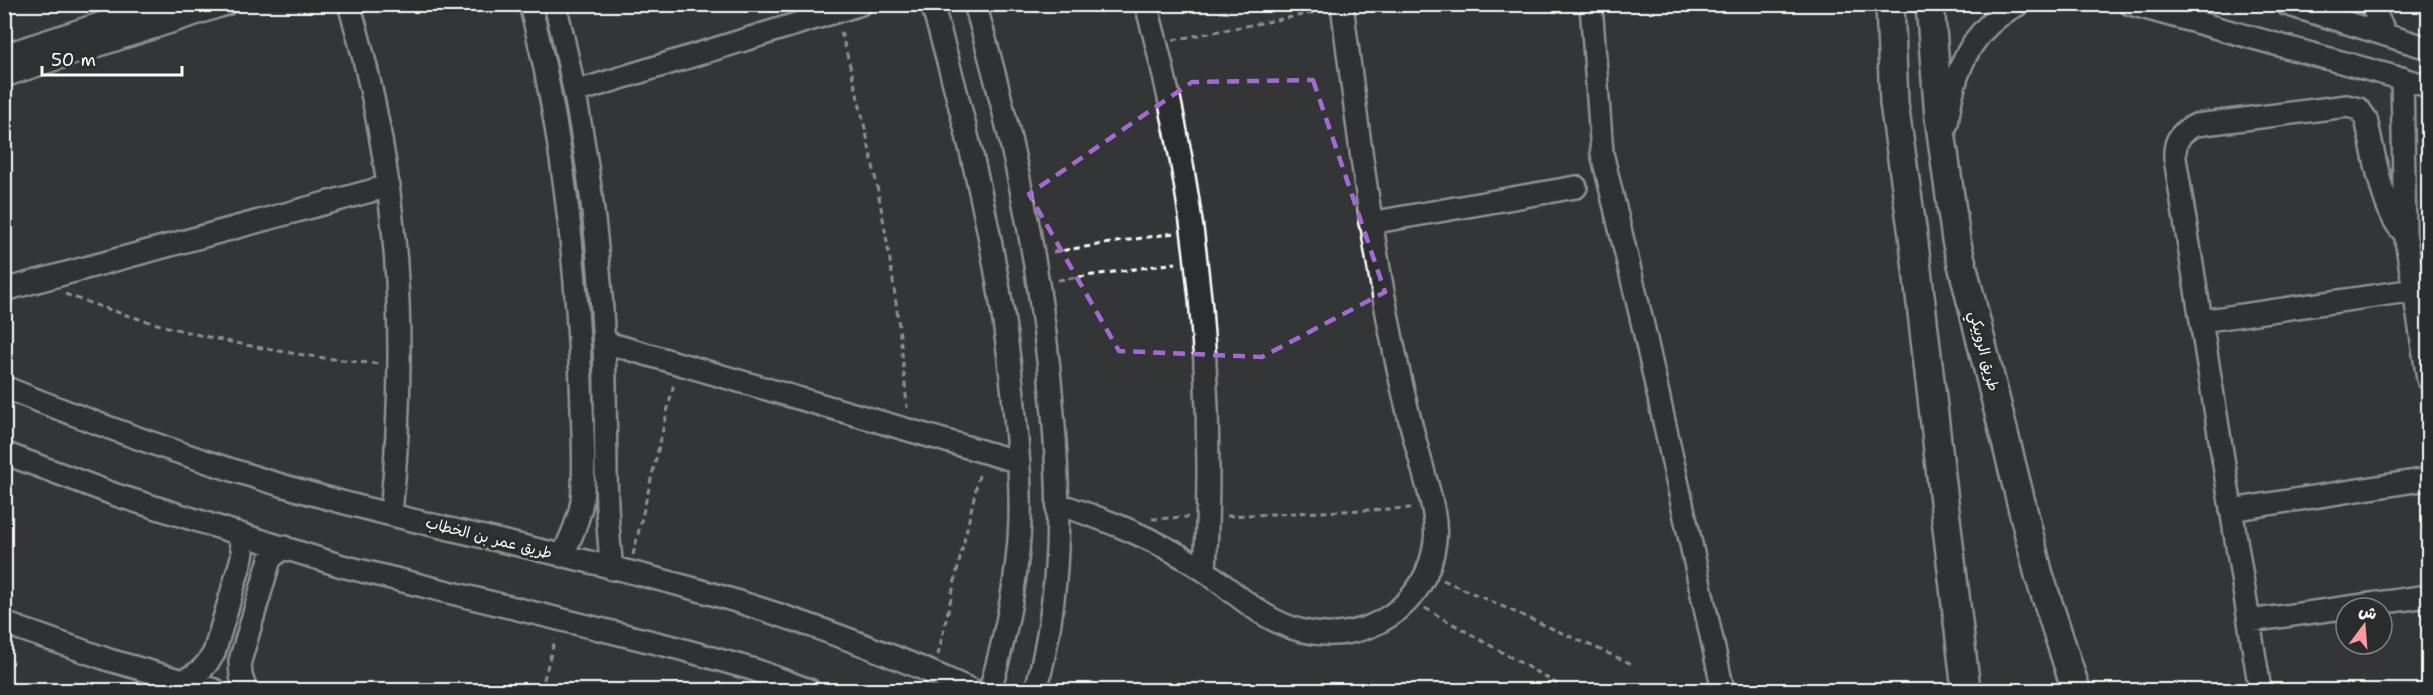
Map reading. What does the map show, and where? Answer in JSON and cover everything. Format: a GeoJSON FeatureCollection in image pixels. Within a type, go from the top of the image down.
{"type":"FeatureCollection","features":[{"type":"Feature","properties":{"kind":"main road"},"geometry":{"type":"LineString","coordinates":[[1890,4],[1894,103],[1915,247],[1967,688]]}},
{"type":"Feature","properties":{"kind":"main road","name":"طريق الروبيكي"},"geometry":{"type":"LineString","coordinates":[[1930,4],[1944,155],[1956,240],[2039,575],[2074,688]]}},
{"type":"Feature","properties":{"kind":"street"},"geometry":{"type":"LineString","coordinates":[[4,55],[162,4]]}},
{"type":"Feature","properties":{"kind":"street"},"geometry":{"type":"LineString","coordinates":[[4,76],[226,4]]}},
{"type":"Feature","properties":{"kind":"street"},"geometry":{"type":"LineString","coordinates":[[349,4],[377,112],[389,186],[399,286],[401,366],[398,440],[391,514]]}},
{"type":"Feature","properties":{"kind":"street"},"geometry":{"type":"LineString","coordinates":[[530,4],[540,42],[559,154],[580,342],[582,502],[574,530],[562,556]]}},
{"type":"Feature","properties":{"kind":"street"},"geometry":{"type":"LineString","coordinates":[[555,4],[575,92],[593,213],[604,342],[606,504],[621,571]]}},
{"type":"Feature","properties":{"kind":"street"},"geometry":{"type":"LineString","coordinates":[[575,92],[861,4]]}},
{"type":"Feature","properties":{"kind":"street"},"geometry":{"type":"LineString","coordinates":[[933,4],[959,96],[987,217],[1007,339],[1019,462],[1020,522],[1015,582],[1004,641],[990,690]]}},
{"type":"Feature","properties":{"kind":"street"},"geometry":{"type":"LineString","coordinates":[[975,4],[1000,89],[1034,255],[1048,351],[1058,467],[1060,531],[1055,594],[1045,656],[1036,690]]}},
{"type":"Feature","properties":{"kind":"street"},"geometry":{"type":"LineString","coordinates":[[1146,4],[1172,105],[1198,259],[1208,388],[1208,517],[1205,571]]}},
{"type":"Feature","properties":{"kind":"street"},"geometry":{"type":"LineString","coordinates":[[1591,4],[1596,98],[1602,153],[1645,332],[1723,690]]}},
{"type":"Feature","properties":{"kind":"street"},"geometry":{"type":"LineString","coordinates":[[1944,155],[1950,98],[1957,72],[1969,48],[1986,27],[2019,4]]}},
{"type":"Feature","properties":{"kind":"street"},"geometry":{"type":"LineString","coordinates":[[2130,4],[2428,86]]}},
{"type":"Feature","properties":{"kind":"street"},"geometry":{"type":"LineString","coordinates":[[2286,4],[2428,48]]}},
{"type":"Feature","properties":{"kind":"street"},"geometry":{"type":"LineString","coordinates":[[2371,4],[2386,35]]}},
{"type":"Feature","properties":{"kind":"street"},"geometry":{"type":"LineString","coordinates":[[1058,504],[1109,521],[1158,543],[1205,571],[1266,617],[1302,631],[1341,635],[1380,624],[1411,599],[1427,573],[1435,540],[1432,507],[1398,366],[1370,223],[1342,6]]}},
{"type":"Feature","properties":{"kind":"street"},"geometry":{"type":"LineString","coordinates":[[2402,78],[2405,233],[2428,379]]}},
{"type":"Feature","properties":{"kind":"street"},"geometry":{"type":"LineString","coordinates":[[2260,690],[2175,147],[2186,129],[2196,125],[2347,106],[2359,109],[2366,119],[2390,213],[2398,228],[2405,233]]}},
{"type":"Feature","properties":{"kind":"street"},"geometry":{"type":"LineString","coordinates":[[4,290],[389,186]]}},
{"type":"Feature","properties":{"kind":"street"},"geometry":{"type":"LineString","coordinates":[[1370,223],[1576,187]]}},
{"type":"Feature","properties":{"kind":"street"},"geometry":{"type":"LineString","coordinates":[[2201,321],[2415,290]]}},
{"type":"Feature","properties":{"kind":"street"},"geometry":{"type":"LineString","coordinates":[[604,342],[1019,462]]}},
{"type":"Feature","properties":{"kind":"street","name":"طريق عمر بن الخطاب"},"geometry":{"type":"LineString","coordinates":[[4,387],[92,423],[190,458],[290,488],[621,571],[784,616],[972,690]]}},
{"type":"Feature","properties":{"kind":"street"},"geometry":{"type":"LineString","coordinates":[[4,453],[116,495],[342,566],[677,648],[755,670],[781,685],[809,690]]}},
{"type":"Feature","properties":{"kind":"street"},"geometry":{"type":"LineString","coordinates":[[2231,510],[2428,479]]}},
{"type":"Feature","properties":{"kind":"street"},"geometry":{"type":"LineString","coordinates":[[181,681],[207,666],[214,653],[241,561],[242,542],[238,533]]}},
{"type":"Feature","properties":{"kind":"street"},"geometry":{"type":"LineString","coordinates":[[246,690],[240,676],[240,661],[267,568],[276,552],[284,547]]}},
{"type":"Feature","properties":{"kind":"street"},"geometry":{"type":"LineString","coordinates":[[2249,621],[2428,596]]}},
{"type":"Feature","properties":{"kind":"street"},"geometry":{"type":"LineString","coordinates":[[4,623],[109,660],[215,690]]}},
{"type":"Feature","properties":{"kind":"path"},"geometry":{"type":"LineString","coordinates":[[1157,43],[1342,6]]}},
{"type":"Feature","properties":{"kind":"path"},"geometry":{"type":"LineString","coordinates":[[836,12],[858,94],[890,250],[902,345],[909,430]]}},
{"type":"Feature","properties":{"kind":"path"},"geometry":{"type":"LineString","coordinates":[[1034,255],[1194,230]]}},
{"type":"Feature","properties":{"kind":"path"},"geometry":{"type":"LineString","coordinates":[[1038,284],[1198,259]]}},
{"type":"Feature","properties":{"kind":"path"},"geometry":{"type":"LineString","coordinates":[[32,282],[103,309],[229,342],[325,359],[401,366]]}},
{"type":"Feature","properties":{"kind":"path"},"geometry":{"type":"LineString","coordinates":[[621,571],[679,364]]}},
{"type":"Feature","properties":{"kind":"path"},"geometry":{"type":"LineString","coordinates":[[933,673],[985,452]]}},
{"type":"Feature","properties":{"kind":"path"},"geometry":{"type":"LineString","coordinates":[[1109,521],[1432,507]]}},
{"type":"Feature","properties":{"kind":"path"},"geometry":{"type":"LineString","coordinates":[[1427,573],[1632,664]]}},
{"type":"Feature","properties":{"kind":"path"},"geometry":{"type":"LineString","coordinates":[[1411,599],[1568,690]]}},
{"type":"Feature","properties":{"kind":"path"},"geometry":{"type":"LineString","coordinates":[[541,690],[560,620]]}},
{"type":"Feature","properties":{"kind":"highlighted area"},"geometry":{"type":"Polygon","coordinates":[[[1313,80],[1385,292],[1262,357],[1119,351],[1029,194],[1192,82],[1313,80]]]}}]}
